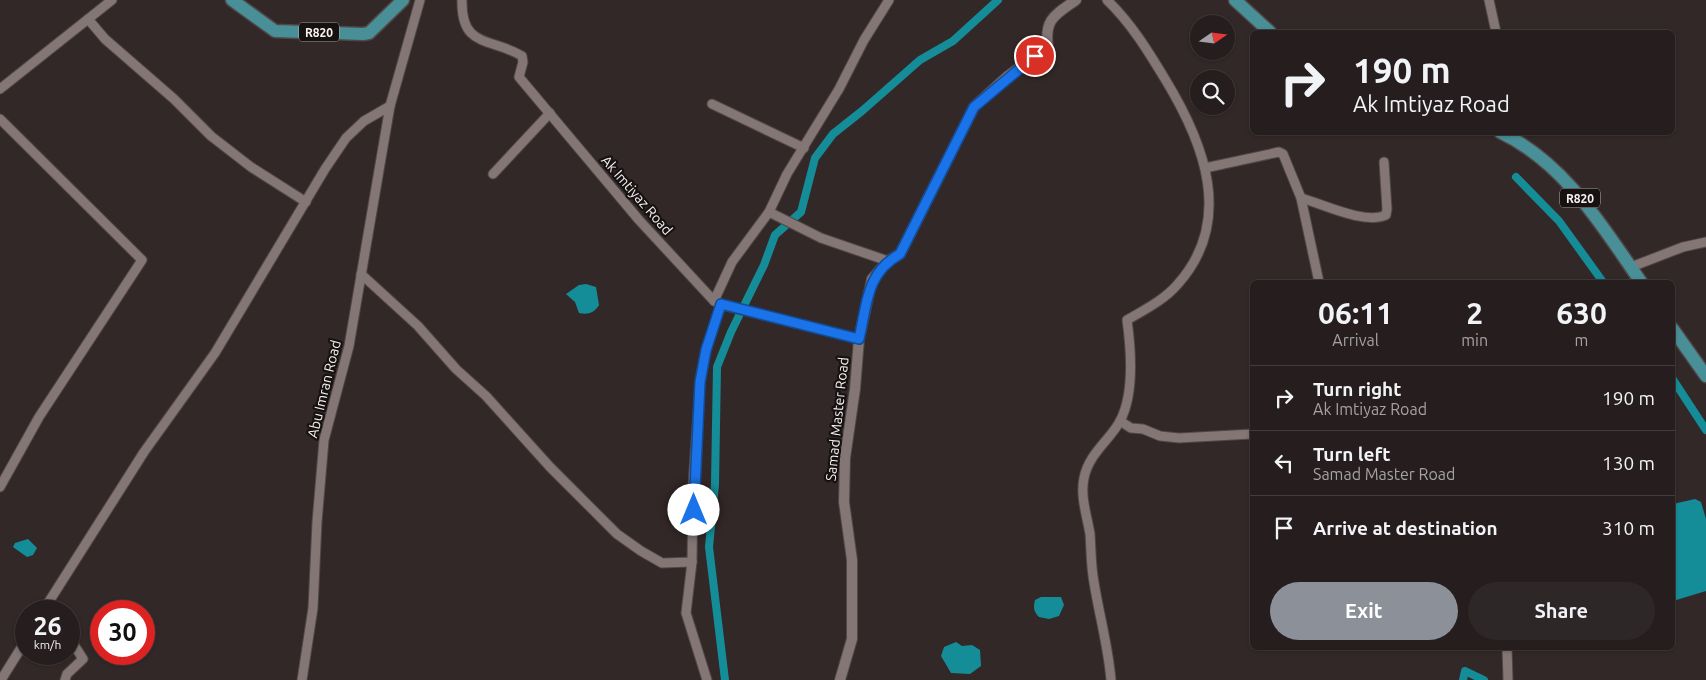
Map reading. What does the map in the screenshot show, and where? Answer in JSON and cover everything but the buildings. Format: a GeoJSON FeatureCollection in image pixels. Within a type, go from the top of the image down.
{"type":"FeatureCollection","features":[{"type":"Feature","properties":{"kind":"main road","name":"R820"},"geometry":{"type":"LineString","coordinates":[[232,0],[275,31],[363,34],[368,33],[403,0]]}},
{"type":"Feature","properties":{"kind":"main road"},"geometry":{"type":"LineString","coordinates":[[1234,0],[1268,30]]}},
{"type":"Feature","properties":{"kind":"main road","name":"R820"},"geometry":{"type":"LineString","coordinates":[[1505,135],[1533,151],[1558,173],[1586,204],[1640,280]]}},
{"type":"Feature","properties":{"kind":"main road"},"geometry":{"type":"LineString","coordinates":[[1675,332],[1706,376]]}},
{"type":"Feature","properties":{"kind":"street"},"geometry":{"type":"LineString","coordinates":[[0,89],[112,0]]}},
{"type":"Feature","properties":{"kind":"street","name":"Abu Imran Road"},"geometry":{"type":"LineString","coordinates":[[302,680],[313,608],[317,522],[324,440],[349,346],[390,106],[420,0]]}},
{"type":"Feature","properties":{"kind":"street","name":"Ak Imtiyaz Road"},"geometry":{"type":"LineString","coordinates":[[462,0],[464,22],[468,32],[494,46],[522,56],[523,62],[519,77],[639,220],[720,303]]}},
{"type":"Feature","properties":{"kind":"street"},"geometry":{"type":"LineString","coordinates":[[707,680],[686,613],[692,562],[693,485],[700,382],[706,350],[732,262],[769,212],[777,192],[839,89],[864,40],[889,0]]}},
{"type":"Feature","properties":{"kind":"street","name":"Samad Master Road"},"geometry":{"type":"LineString","coordinates":[[840,680],[852,639],[852,560],[844,502],[845,458],[855,389],[859,339],[872,279],[888,261],[900,254],[974,107],[1008,76],[1048,47],[1046,33],[1048,24],[1052,18],[1076,0]]}},
{"type":"Feature","properties":{"kind":"street"},"geometry":{"type":"LineString","coordinates":[[1107,0],[1138,36],[1184,110],[1195,135],[1205,168],[1209,210],[1204,237],[1191,267],[1176,286],[1128,320],[1132,350],[1126,405],[1120,421],[1089,463],[1084,478],[1084,497],[1090,536],[1093,576],[1107,647],[1111,680]]}},
{"type":"Feature","properties":{"kind":"street"},"geometry":{"type":"LineString","coordinates":[[1489,0],[1496,30]]}},
{"type":"Feature","properties":{"kind":"street"},"geometry":{"type":"LineString","coordinates":[[88,19],[104,38],[174,99],[211,136],[251,167],[306,202]]}},
{"type":"Feature","properties":{"kind":"street"},"geometry":{"type":"LineString","coordinates":[[712,104],[804,148]]}},
{"type":"Feature","properties":{"kind":"street"},"geometry":{"type":"LineString","coordinates":[[54,600],[144,452],[215,353],[346,138],[364,121],[390,106]]}},
{"type":"Feature","properties":{"kind":"street"},"geometry":{"type":"LineString","coordinates":[[493,174],[550,114]]}},
{"type":"Feature","properties":{"kind":"street"},"geometry":{"type":"LineString","coordinates":[[0,119],[142,260],[39,417],[0,487]]}},
{"type":"Feature","properties":{"kind":"street"},"geometry":{"type":"LineString","coordinates":[[1205,168],[1279,152],[1286,157],[1301,198],[1319,280]]}},
{"type":"Feature","properties":{"kind":"street"},"geometry":{"type":"LineString","coordinates":[[1301,198],[1343,212],[1380,218],[1386,215],[1387,209],[1384,162]]}},
{"type":"Feature","properties":{"kind":"street"},"geometry":{"type":"LineString","coordinates":[[769,212],[795,227],[853,251],[888,261]]}},
{"type":"Feature","properties":{"kind":"street"},"geometry":{"type":"LineString","coordinates":[[1631,267],[1683,248],[1706,242]]}},
{"type":"Feature","properties":{"kind":"street"},"geometry":{"type":"LineString","coordinates":[[361,274],[418,326],[456,368],[486,396],[550,467],[617,534],[641,551],[662,562],[692,562]]}},
{"type":"Feature","properties":{"kind":"street"},"geometry":{"type":"LineString","coordinates":[[720,303],[859,339]]}},
{"type":"Feature","properties":{"kind":"street"},"geometry":{"type":"LineString","coordinates":[[1120,421],[1131,428],[1143,429],[1160,436],[1179,438],[1250,434]]}},
{"type":"Feature","properties":{"kind":"street"},"geometry":{"type":"LineString","coordinates":[[1507,650],[1508,680]]}},
{"type":"Feature","properties":{"kind":"street"},"geometry":{"type":"LineString","coordinates":[[1,680],[15,658]]}},
{"type":"Feature","properties":{"kind":"street"},"geometry":{"type":"LineString","coordinates":[[64,680],[67,674],[77,665]]}},
{"type":"Feature","properties":{"kind":"water"},"geometry":{"type":"Polygon","coordinates":[[[586,284],[596,287],[599,305],[595,310],[585,314],[579,313],[575,302],[566,294],[579,285],[586,284]]]}},
{"type":"Feature","properties":{"kind":"water"},"geometry":{"type":"Polygon","coordinates":[[[1695,499],[1701,502],[1706,519],[1706,591],[1675,600],[1675,504],[1695,499]]]}},
{"type":"Feature","properties":{"kind":"water"},"geometry":{"type":"Polygon","coordinates":[[[28,539],[37,548],[33,555],[27,557],[13,547],[15,543],[28,539]]]}},
{"type":"Feature","properties":{"kind":"water"},"geometry":{"type":"Polygon","coordinates":[[[1041,597],[1061,597],[1064,605],[1059,616],[1049,619],[1039,617],[1035,612],[1034,605],[1035,600],[1041,597]]]}},
{"type":"Feature","properties":{"kind":"water"},"geometry":{"type":"Polygon","coordinates":[[[956,642],[962,646],[972,645],[980,650],[981,666],[970,674],[951,673],[941,656],[944,647],[956,642]]]}},
{"type":"Feature","properties":{"kind":"waterway"},"geometry":{"type":"LineString","coordinates":[[725,680],[709,547],[715,484],[717,367],[731,332],[764,265],[775,235],[801,212],[815,158],[833,134],[920,60],[953,41],[998,0]]}},
{"type":"Feature","properties":{"kind":"waterway"},"geometry":{"type":"LineString","coordinates":[[1516,177],[1559,221],[1602,280]]}},
{"type":"Feature","properties":{"kind":"waterway"},"geometry":{"type":"LineString","coordinates":[[1675,383],[1706,430]]}},
{"type":"Feature","properties":{"kind":"waterway"},"geometry":{"type":"LineString","coordinates":[[1463,680],[1465,671],[1484,680]]}},
{"type":"Feature","properties":{"kind":"route"},"geometry":{"type":"LineString","coordinates":[[694,510],[693,485],[700,382],[706,350],[721,304],[859,339],[872,279],[880,268],[900,254],[942,167],[974,107],[1008,76],[1035,56]]}}]}
